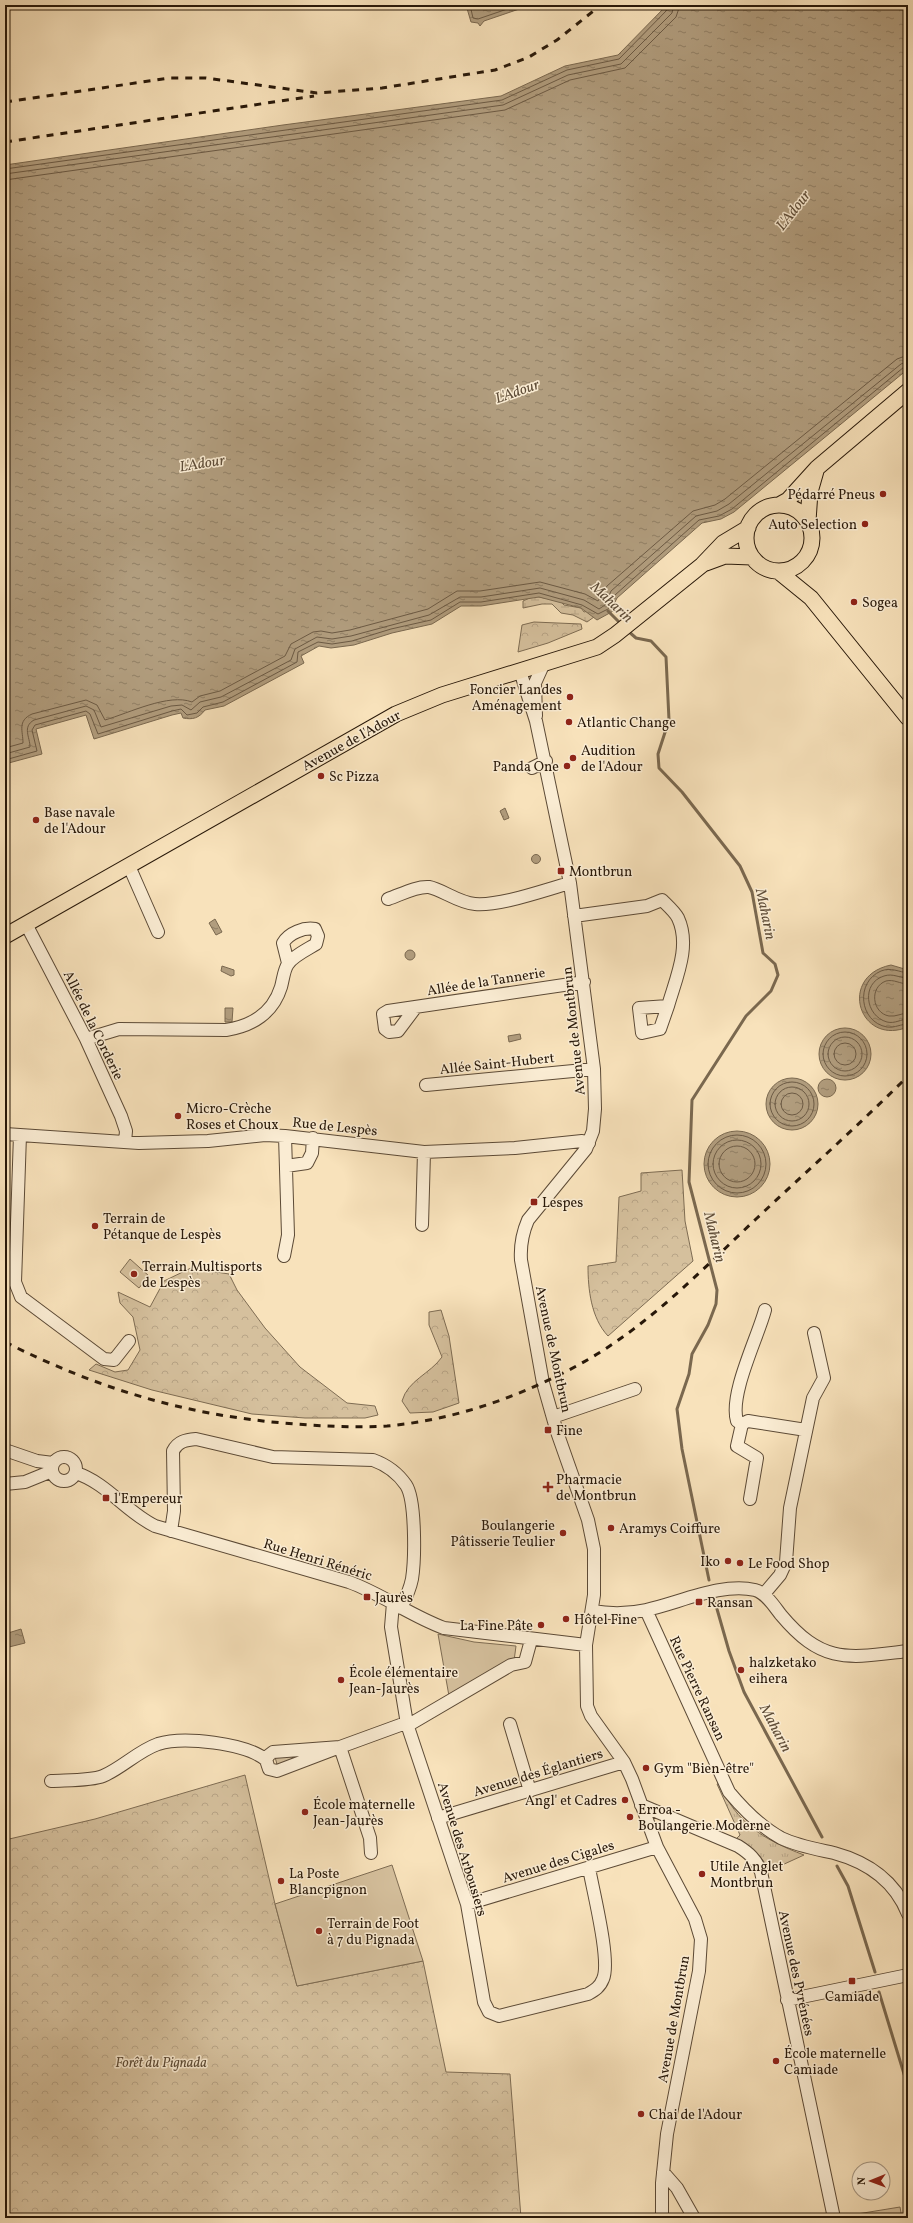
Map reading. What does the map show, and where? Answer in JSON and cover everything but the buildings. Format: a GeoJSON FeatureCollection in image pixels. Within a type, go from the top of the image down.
{"type":"FeatureCollection","features":[{"type":"Feature","properties":{"kind":"main road"},"geometry":{"type":"LineString","coordinates":[[779,505],[788,500],[817,468],[907,393]]}},
{"type":"Feature","properties":{"kind":"main road"},"geometry":{"type":"LineString","coordinates":[[808,521],[810,492],[817,468]]}},
{"type":"Feature","properties":{"kind":"main road"},"geometry":{"type":"LineString","coordinates":[[780,572],[796,567],[803,562],[808,555],[812,542],[812,529],[808,521],[796,509],[779,505],[770,506],[758,513],[748,528],[747,543],[752,557],[764,568],[780,572],[811,598],[907,716]]}},
{"type":"Feature","properties":{"kind":"main road","name":"Avenue de l'Adour"},"geometry":{"type":"LineString","coordinates":[[5,936],[396,714],[442,695],[597,647],[702,565],[723,543],[748,528]]}},
{"type":"Feature","properties":{"kind":"main road","name":"Avenue de l'Adour"},"geometry":{"type":"LineString","coordinates":[[702,565],[725,556],[752,557]]}},
{"type":"Feature","properties":{"kind":"main road"},"geometry":{"type":"LineString","coordinates":[[803,562],[811,598]]}},
{"type":"Feature","properties":{"kind":"street"},"geometry":{"type":"LineString","coordinates":[[536,721],[535,683],[544,663]]}},
{"type":"Feature","properties":{"kind":"street","name":"Avenue de Montbrun"},"geometry":{"type":"LineString","coordinates":[[520,671],[536,721],[546,762],[570,883],[584,982],[594,1069],[594,1123],[589,1143],[528,1220],[520,1246],[521,1260],[541,1374],[552,1416],[588,1520],[594,1549],[594,1595],[586,1645],[587,1706],[591,1716],[624,1762],[658,1847],[695,1919],[701,1948],[699,1971],[667,2134],[662,2172],[662,2218]]}},
{"type":"Feature","properties":{"kind":"street"},"geometry":{"type":"LineString","coordinates":[[532,768],[546,762]]}},
{"type":"Feature","properties":{"kind":"street"},"geometry":{"type":"LineString","coordinates":[[129,866],[158,932]]}},
{"type":"Feature","properties":{"kind":"street"},"geometry":{"type":"LineString","coordinates":[[388,900],[414,890],[429,887],[451,898],[474,904],[482,904],[570,883]]}},
{"type":"Feature","properties":{"kind":"street"},"geometry":{"type":"LineString","coordinates":[[574,916],[647,906],[662,900],[678,917],[682,929],[684,947],[668,1006]]}},
{"type":"Feature","properties":{"kind":"street","name":"Allée de la Corderie"},"geometry":{"type":"LineString","coordinates":[[26,924],[86,1039],[126,1131],[125,1142]]}},
{"type":"Feature","properties":{"kind":"street"},"geometry":{"type":"LineString","coordinates":[[86,1039],[119,1029],[226,1030],[243,1027],[258,1020],[271,1007],[281,990],[288,963]]}},
{"type":"Feature","properties":{"kind":"street","name":"Allée de la Tannerie"},"geometry":{"type":"LineString","coordinates":[[416,1007],[584,982]]}},
{"type":"Feature","properties":{"kind":"street","name":"Allée Saint-Hubert"},"geometry":{"type":"LineString","coordinates":[[426,1085],[594,1069]]}},
{"type":"Feature","properties":{"kind":"street","name":"Rue de Lespès"},"geometry":{"type":"LineString","coordinates":[[5,1134],[125,1142],[208,1141],[265,1135],[313,1138],[424,1152],[515,1148],[582,1141],[589,1143]]}},
{"type":"Feature","properties":{"kind":"street"},"geometry":{"type":"LineString","coordinates":[[20,1135],[15,1282],[22,1297],[104,1359],[114,1360],[129,1341]]}},
{"type":"Feature","properties":{"kind":"street"},"geometry":{"type":"LineString","coordinates":[[284,1256],[288,1235],[286,1136]]}},
{"type":"Feature","properties":{"kind":"street"},"geometry":{"type":"LineString","coordinates":[[286,1166],[307,1163],[312,1153],[313,1138]]}},
{"type":"Feature","properties":{"kind":"street"},"geometry":{"type":"LineString","coordinates":[[422,1225],[424,1152]]}},
{"type":"Feature","properties":{"kind":"street"},"geometry":{"type":"LineString","coordinates":[[742,1424],[737,1421],[735,1414],[737,1401],[748,1355],[760,1329],[765,1310]]}},
{"type":"Feature","properties":{"kind":"street"},"geometry":{"type":"LineString","coordinates":[[764,1594],[780,1575],[786,1562],[790,1508],[806,1430],[813,1398],[824,1378],[814,1333]]}},
{"type":"Feature","properties":{"kind":"street"},"geometry":{"type":"LineString","coordinates":[[552,1416],[635,1389]]}},
{"type":"Feature","properties":{"kind":"street"},"geometry":{"type":"LineString","coordinates":[[742,1424],[748,1421],[806,1430]]}},
{"type":"Feature","properties":{"kind":"street"},"geometry":{"type":"LineString","coordinates":[[742,1424],[737,1446],[757,1458],[750,1499]]}},
{"type":"Feature","properties":{"kind":"street","name":"Avenue des Arbousiers"},"geometry":{"type":"LineString","coordinates":[[171,1531],[174,1511],[173,1451],[176,1446],[184,1440],[196,1439],[273,1457],[373,1460],[388,1465],[407,1486],[411,1501],[414,1554],[412,1580],[397,1605],[391,1627],[407,1724],[467,1904],[484,2002],[489,2012],[499,2016],[588,1994],[597,1989],[603,1979],[605,1962],[589,1868]]}},
{"type":"Feature","properties":{"kind":"street"},"geometry":{"type":"LineString","coordinates":[[5,1450],[52,1467],[56,1479],[63,1482],[71,1480],[76,1473],[76,1465],[71,1459],[63,1457],[52,1467],[25,1482],[5,1484]]}},
{"type":"Feature","properties":{"kind":"street","name":"Rue Henri Rénéric"},"geometry":{"type":"LineString","coordinates":[[76,1473],[100,1484],[146,1522],[171,1531],[349,1582],[367,1589],[444,1628],[531,1640],[586,1645]]}},
{"type":"Feature","properties":{"kind":"street"},"geometry":{"type":"LineString","coordinates":[[592,1612],[616,1614],[646,1610],[723,1589],[748,1589],[764,1594],[801,1637],[814,1647],[830,1654],[850,1657],[908,1651]]}},
{"type":"Feature","properties":{"kind":"street","name":"Rue Pierre Ransan"},"geometry":{"type":"LineString","coordinates":[[646,1610],[729,1792],[740,1805],[765,1828],[782,1838],[835,1854],[867,1866],[893,1887],[900,1896],[908,1914]]}},
{"type":"Feature","properties":{"kind":"street"},"geometry":{"type":"LineString","coordinates":[[51,1781],[102,1777],[158,1744],[190,1740],[211,1742],[259,1754],[266,1760],[269,1769],[277,1771],[407,1724],[511,1665],[525,1662],[531,1640]]}},
{"type":"Feature","properties":{"kind":"street"},"geometry":{"type":"LineString","coordinates":[[510,1724],[530,1791]]}},
{"type":"Feature","properties":{"kind":"street"},"geometry":{"type":"LineString","coordinates":[[266,1760],[269,1755],[274,1752],[340,1747]]}},
{"type":"Feature","properties":{"kind":"street"},"geometry":{"type":"LineString","coordinates":[[340,1747],[370,1838],[371,1853]]}},
{"type":"Feature","properties":{"kind":"street","name":"Avenue des Églantiers"},"geometry":{"type":"LineString","coordinates":[[438,1818],[624,1762]]}},
{"type":"Feature","properties":{"kind":"street","name":"Avenue des Pyrénées"},"geometry":{"type":"LineString","coordinates":[[641,1805],[738,1846],[748,1852],[756,1861],[761,1872],[834,2218]]}},
{"type":"Feature","properties":{"kind":"street","name":"Avenue des Cigales"},"geometry":{"type":"LineString","coordinates":[[467,1904],[658,1847]]}},
{"type":"Feature","properties":{"kind":"street"},"geometry":{"type":"LineString","coordinates":[[787,2000],[908,1975]]}},
{"type":"Feature","properties":{"kind":"street"},"geometry":{"type":"LineString","coordinates":[[662,2172],[677,2188],[694,2218]]}},
{"type":"Feature","properties":{"kind":"green space"},"geometry":{"type":"Polygon","coordinates":[[[534,596],[560,601],[564,605],[581,608],[584,612],[588,611],[594,617],[587,622],[573,615],[561,613],[552,604],[542,604],[523,608],[523,601],[534,596]]]}},
{"type":"Feature","properties":{"kind":"green space"},"geometry":{"type":"Polygon","coordinates":[[[534,622],[581,624],[582,629],[548,643],[518,652],[522,625],[534,622]]]}},
{"type":"Feature","properties":{"kind":"green space"},"geometry":{"type":"Polygon","coordinates":[[[682,1170],[685,1221],[693,1261],[608,1336],[602,1329],[594,1312],[590,1294],[588,1266],[616,1262],[619,1197],[641,1191],[641,1173],[682,1170]]]}},
{"type":"Feature","properties":{"kind":"green space","name":"Terrain Multisports de Lespès"},"geometry":{"type":"Polygon","coordinates":[[[130,1259],[149,1276],[139,1288],[120,1272],[130,1259]]]}},
{"type":"Feature","properties":{"kind":"green space"},"geometry":{"type":"Polygon","coordinates":[[[191,1268],[229,1274],[237,1290],[265,1328],[300,1367],[347,1403],[375,1406],[378,1415],[365,1418],[305,1418],[252,1414],[152,1390],[89,1370],[96,1364],[115,1372],[128,1370],[140,1350],[133,1317],[120,1303],[118,1292],[150,1307],[164,1281],[191,1268]]]}},
{"type":"Feature","properties":{"kind":"green space"},"geometry":{"type":"Polygon","coordinates":[[[441,1310],[449,1336],[459,1403],[433,1412],[410,1413],[402,1401],[405,1394],[414,1382],[432,1368],[442,1357],[429,1325],[429,1312],[441,1310]]]}},
{"type":"Feature","properties":{"kind":"green space"},"geometry":{"type":"Polygon","coordinates":[[[438,1634],[474,1642],[516,1646],[514,1661],[449,1696],[438,1634]]]}},
{"type":"Feature","properties":{"kind":"green space"},"geometry":{"type":"Polygon","coordinates":[[[298,1755],[299,1760],[278,1768],[275,1757],[298,1755]]]}},
{"type":"Feature","properties":{"kind":"green space","name":"Forêt du Pignada"},"geometry":{"type":"Polygon","coordinates":[[[245,1775],[275,1904],[297,1986],[423,1961],[446,2072],[510,2074],[521,2218],[5,2218],[5,1840],[95,1819],[245,1775]]]}},
{"type":"Feature","properties":{"kind":"green space"},"geometry":{"type":"Polygon","coordinates":[[[719,1783],[734,1809],[753,1828],[776,1843],[804,1855],[769,1871],[756,1852],[736,1839],[740,1835],[717,1784],[719,1783]]]}},
{"type":"Feature","properties":{"kind":"green space"},"geometry":{"type":"Polygon","coordinates":[[[392,1865],[423,1961],[297,1986],[275,1904],[392,1865]]]}},
{"type":"Feature","properties":{"kind":"green space"},"geometry":{"type":"Polygon","coordinates":[[[900,2207],[902,2218],[851,2218],[851,2215],[900,2207]]]}},
{"type":"Feature","properties":{"kind":"water"},"geometry":{"type":"Polygon","coordinates":[[[466,5],[531,5],[484,21],[480,26],[478,23],[471,22],[466,5]]]}},
{"type":"Feature","properties":{"kind":"water","name":"L'Adour"},"geometry":{"type":"Polygon","coordinates":[[[667,5],[908,5],[908,369],[734,512],[721,519],[702,523],[617,598],[614,604],[617,609],[597,620],[581,608],[539,597],[481,606],[461,606],[432,624],[392,633],[354,645],[331,648],[319,646],[301,656],[304,663],[224,706],[205,710],[196,718],[183,718],[181,713],[94,739],[86,715],[36,729],[42,754],[5,764],[5,165],[283,125],[501,96],[565,66],[618,55],[667,5]]]}},
{"type":"Feature","properties":{"kind":"water"},"geometry":{"type":"Polygon","coordinates":[[[505,808],[509,818],[504,820],[500,811],[505,808]]]}},
{"type":"Feature","properties":{"kind":"water"},"geometry":{"type":"Polygon","coordinates":[[[536,854],[541,859],[536,864],[531,859],[536,854]]]}},
{"type":"Feature","properties":{"kind":"water"},"geometry":{"type":"Polygon","coordinates":[[[215,919],[222,932],[216,935],[209,923],[215,919]]]}},
{"type":"Feature","properties":{"kind":"water"},"geometry":{"type":"Polygon","coordinates":[[[408,950],[412,950],[414,951],[414,959],[408,960],[405,957],[405,953],[408,950]]]}},
{"type":"Feature","properties":{"kind":"water"},"geometry":{"type":"Polygon","coordinates":[[[891,965],[908,970],[908,1027],[891,1031],[877,1027],[867,1019],[861,1008],[860,995],[864,982],[874,972],[891,965]]]}},
{"type":"Feature","properties":{"kind":"water"},"geometry":{"type":"Polygon","coordinates":[[[222,966],[234,970],[234,975],[231,976],[221,971],[222,966]]]}},
{"type":"Feature","properties":{"kind":"water"},"geometry":{"type":"Polygon","coordinates":[[[225,1008],[233,1008],[232,1022],[225,1022],[225,1008]]]}},
{"type":"Feature","properties":{"kind":"water"},"geometry":{"type":"Polygon","coordinates":[[[845,1028],[859,1032],[867,1040],[871,1054],[867,1068],[859,1076],[845,1080],[831,1076],[823,1068],[819,1054],[823,1040],[831,1032],[845,1028]]]}},
{"type":"Feature","properties":{"kind":"water"},"geometry":{"type":"Polygon","coordinates":[[[520,1034],[521,1039],[509,1042],[508,1036],[520,1034]]]}},
{"type":"Feature","properties":{"kind":"water"},"geometry":{"type":"Polygon","coordinates":[[[787,1078],[797,1078],[807,1082],[814,1089],[818,1099],[818,1109],[814,1119],[807,1126],[797,1130],[787,1130],[777,1126],[770,1119],[766,1109],[766,1099],[770,1089],[777,1082],[787,1078]]]}},
{"type":"Feature","properties":{"kind":"water"},"geometry":{"type":"Polygon","coordinates":[[[823,1079],[831,1079],[836,1084],[834,1095],[831,1097],[823,1097],[818,1092],[818,1084],[823,1079]]]}},
{"type":"Feature","properties":{"kind":"water"},"geometry":{"type":"Polygon","coordinates":[[[730,1131],[744,1131],[756,1136],[765,1145],[770,1157],[768,1177],[761,1188],[744,1197],[730,1197],[718,1192],[709,1183],[704,1171],[704,1157],[709,1145],[718,1136],[730,1131]]]}},
{"type":"Feature","properties":{"kind":"water"},"geometry":{"type":"Polygon","coordinates":[[[21,1629],[25,1643],[5,1648],[5,1634],[21,1629]]]}},
{"type":"Feature","properties":{"kind":"waterway","name":"Maharin"},"geometry":{"type":"LineString","coordinates":[[608,611],[621,624]]}},
{"type":"Feature","properties":{"kind":"waterway","name":"Maharin"},"geometry":{"type":"LineString","coordinates":[[628,631],[636,638],[651,641],[666,657],[669,720],[658,754],[659,768],[682,792],[740,866],[752,892],[763,953],[775,964],[778,975],[771,991],[746,1016],[692,1100],[689,1182],[717,1290],[716,1304],[708,1325],[692,1354],[689,1374],[677,1409],[682,1449],[709,1580]]}},
{"type":"Feature","properties":{"kind":"waterway","name":"Maharin"},"geometry":{"type":"LineString","coordinates":[[715,1602],[729,1651],[744,1692],[822,1837]]}},
{"type":"Feature","properties":{"kind":"waterway","name":"Maharin"},"geometry":{"type":"LineString","coordinates":[[837,1866],[848,1886],[875,1972]]}},
{"type":"Feature","properties":{"kind":"waterway","name":"Maharin"},"geometry":{"type":"LineString","coordinates":[[879,1992],[908,2087]]}},
{"type":"Feature","properties":{"kind":"railway"},"geometry":{"type":"LineString","coordinates":[[5,102],[170,78],[206,78],[317,93],[382,88],[495,70],[529,57],[557,40],[601,5]]}},
{"type":"Feature","properties":{"kind":"railway"},"geometry":{"type":"LineString","coordinates":[[5,142],[314,96]]}},
{"type":"Feature","properties":{"kind":"railway"},"geometry":{"type":"LineString","coordinates":[[5,1342],[73,1373],[140,1396],[174,1406],[246,1419],[309,1425],[374,1427],[413,1423],[466,1411],[517,1394],[566,1372],[589,1359],[634,1329],[656,1312],[696,1276],[908,1076]]}},
{"type":"Feature","properties":{"kind":"place","name":"Pédarré Pneus"},"geometry":{"type":"Point","coordinates":[883,494]}},
{"type":"Feature","properties":{"kind":"place","name":"Auto Selection"},"geometry":{"type":"Point","coordinates":[865,524]}},
{"type":"Feature","properties":{"kind":"place","name":"Sogea"},"geometry":{"type":"Point","coordinates":[854,602]}},
{"type":"Feature","properties":{"kind":"place","name":"Foncier Landes Aménagement"},"geometry":{"type":"Point","coordinates":[570,697]}},
{"type":"Feature","properties":{"kind":"place","name":"Atlantic Change"},"geometry":{"type":"Point","coordinates":[569,722]}},
{"type":"Feature","properties":{"kind":"place","name":"Audition de l'Adour"},"geometry":{"type":"Point","coordinates":[573,758]}},
{"type":"Feature","properties":{"kind":"place","name":"Panda One"},"geometry":{"type":"Point","coordinates":[567,766]}},
{"type":"Feature","properties":{"kind":"place","name":"Sc Pizza"},"geometry":{"type":"Point","coordinates":[321,776]}},
{"type":"Feature","properties":{"kind":"place","name":"Base navale de l'Adour"},"geometry":{"type":"Point","coordinates":[36,820]}},
{"type":"Feature","properties":{"kind":"place","name":"Montbrun"},"geometry":{"type":"Point","coordinates":[561,871]}},
{"type":"Feature","properties":{"kind":"place","name":"Micro-Crèche Roses et Choux"},"geometry":{"type":"Point","coordinates":[178,1116]}},
{"type":"Feature","properties":{"kind":"place","name":"Lespes"},"geometry":{"type":"Point","coordinates":[534,1202]}},
{"type":"Feature","properties":{"kind":"place","name":"Terrain de Pétanque de Lespès"},"geometry":{"type":"Point","coordinates":[95,1226]}},
{"type":"Feature","properties":{"kind":"place","name":"Terrain Multisports de Lespès"},"geometry":{"type":"Point","coordinates":[134,1274]}},
{"type":"Feature","properties":{"kind":"place","name":"Fine"},"geometry":{"type":"Point","coordinates":[548,1430]}},
{"type":"Feature","properties":{"kind":"place","name":"Pharmacie de Montbrun"},"geometry":{"type":"Point","coordinates":[548,1487]}},
{"type":"Feature","properties":{"kind":"place","name":"l'Empereur"},"geometry":{"type":"Point","coordinates":[106,1498]}},
{"type":"Feature","properties":{"kind":"place","name":"Aramys Coiffure"},"geometry":{"type":"Point","coordinates":[611,1528]}},
{"type":"Feature","properties":{"kind":"place","name":"Boulangerie Pâtisserie Teulier"},"geometry":{"type":"Point","coordinates":[563,1533]}},
{"type":"Feature","properties":{"kind":"place","name":"Iko"},"geometry":{"type":"Point","coordinates":[728,1561]}},
{"type":"Feature","properties":{"kind":"place","name":"Le Food Shop"},"geometry":{"type":"Point","coordinates":[740,1563]}},
{"type":"Feature","properties":{"kind":"place","name":"Jaurès"},"geometry":{"type":"Point","coordinates":[367,1597]}},
{"type":"Feature","properties":{"kind":"place","name":"Ransan"},"geometry":{"type":"Point","coordinates":[699,1602]}},
{"type":"Feature","properties":{"kind":"place","name":"Hôtel Fine"},"geometry":{"type":"Point","coordinates":[566,1619]}},
{"type":"Feature","properties":{"kind":"place","name":"La Fine Pâte"},"geometry":{"type":"Point","coordinates":[541,1625]}},
{"type":"Feature","properties":{"kind":"place","name":"halzketako eihera"},"geometry":{"type":"Point","coordinates":[741,1670]}},
{"type":"Feature","properties":{"kind":"place","name":"École élémentaire Jean-Jaurès"},"geometry":{"type":"Point","coordinates":[341,1680]}},
{"type":"Feature","properties":{"kind":"place","name":"Gym \"Bien-être\""},"geometry":{"type":"Point","coordinates":[646,1768]}},
{"type":"Feature","properties":{"kind":"place","name":"Angl' et Cadres"},"geometry":{"type":"Point","coordinates":[625,1800]}},
{"type":"Feature","properties":{"kind":"place","name":"École maternelle Jean-Jaurès"},"geometry":{"type":"Point","coordinates":[305,1812]}},
{"type":"Feature","properties":{"kind":"place","name":"Erroa - Boulangerie Moderne"},"geometry":{"type":"Point","coordinates":[630,1817]}},
{"type":"Feature","properties":{"kind":"place","name":"Utile Anglet Montbrun"},"geometry":{"type":"Point","coordinates":[702,1874]}},
{"type":"Feature","properties":{"kind":"place","name":"La Poste Blancpignon"},"geometry":{"type":"Point","coordinates":[281,1881]}},
{"type":"Feature","properties":{"kind":"place","name":"Terrain de Foot à 7 du Pignada"},"geometry":{"type":"Point","coordinates":[319,1931]}},
{"type":"Feature","properties":{"kind":"place","name":"Camiade"},"geometry":{"type":"Point","coordinates":[852,1981]}},
{"type":"Feature","properties":{"kind":"place","name":"École maternelle Camiade"},"geometry":{"type":"Point","coordinates":[776,2061]}},
{"type":"Feature","properties":{"kind":"place","name":"Chai de l'Adour"},"geometry":{"type":"Point","coordinates":[641,2114]}}]}
